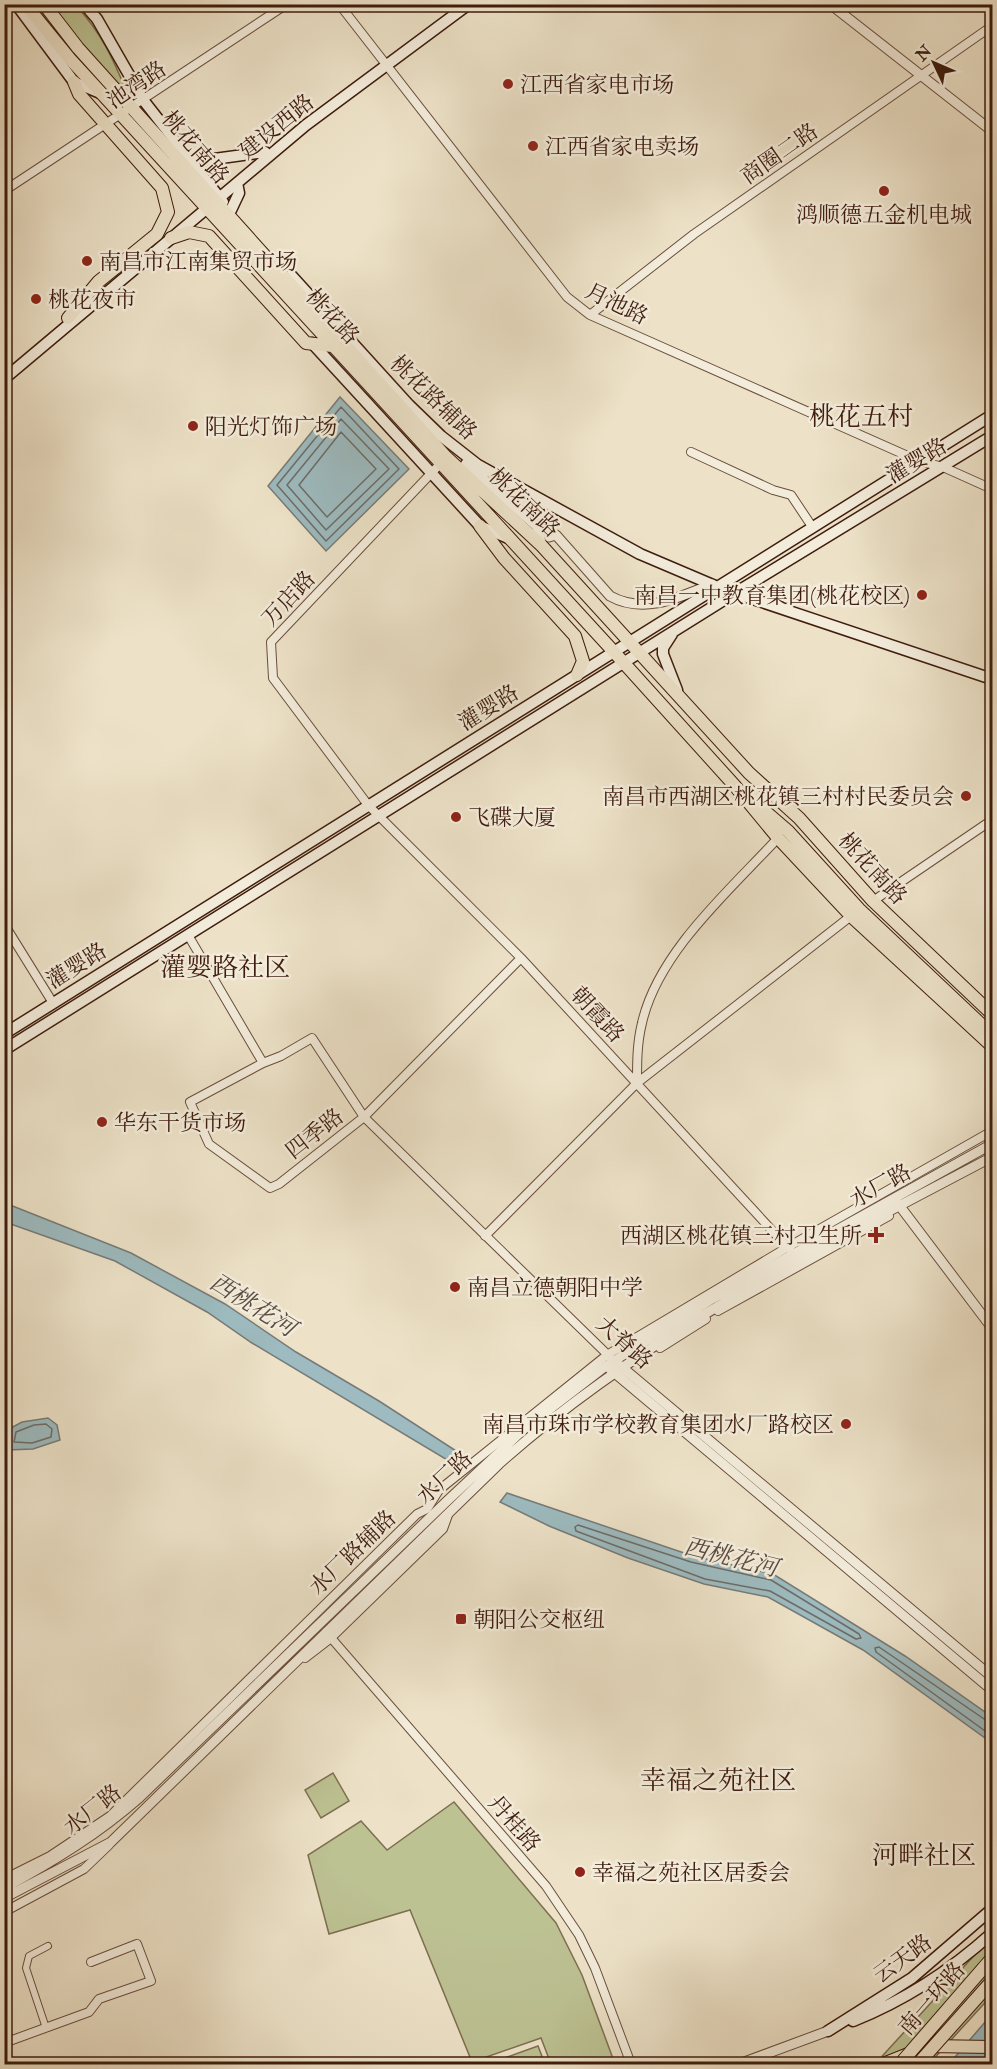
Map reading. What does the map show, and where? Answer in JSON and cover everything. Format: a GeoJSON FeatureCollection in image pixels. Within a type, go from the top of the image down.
{"type":"FeatureCollection","features":[{"type":"Feature","properties":{"kind":"main road"},"geometry":{"type":"LineString","coordinates":[[16,4],[74,82],[79,94],[162,188],[168,212],[157,234],[98,282],[68,318]]}},
{"type":"Feature","properties":{"kind":"main road"},"geometry":{"type":"LineString","coordinates":[[25,4],[121,116],[212,200]]}},
{"type":"Feature","properties":{"kind":"main road","name":"桃花南路"},"geometry":{"type":"LineString","coordinates":[[44,4],[78,48],[139,104],[212,200],[336,343],[446,457],[545,541],[630,642],[749,773],[799,818],[873,902],[993,1014]]}},
{"type":"Feature","properties":{"kind":"main road","name":"桃花路辅路"},"geometry":{"type":"LineString","coordinates":[[84,4],[97,19],[139,104],[192,162],[212,200],[231,210],[409,405],[441,436],[478,465],[640,554],[716,586],[993,679]]}},
{"type":"Feature","properties":{"kind":"main road","name":"建设西路"},"geometry":{"type":"LineString","coordinates":[[4,372],[212,200],[237,183],[306,125],[459,4]]}},
{"type":"Feature","properties":{"kind":"main road","name":"建设西路"},"geometry":{"type":"LineString","coordinates":[[4,380],[171,238],[302,120],[469,4]]}},
{"type":"Feature","properties":{"kind":"main road"},"geometry":{"type":"LineString","coordinates":[[74,82],[100,93]]}},
{"type":"Feature","properties":{"kind":"main road"},"geometry":{"type":"LineString","coordinates":[[192,162],[265,152]]}},
{"type":"Feature","properties":{"kind":"main road"},"geometry":{"type":"LineString","coordinates":[[231,210],[239,193],[237,183]]}},
{"type":"Feature","properties":{"kind":"main road"},"geometry":{"type":"LineString","coordinates":[[171,238],[189,232],[209,236],[306,343],[336,343],[466,464],[537,526],[545,541]]}},
{"type":"Feature","properties":{"kind":"main road","name":"桃花路"},"geometry":{"type":"LineString","coordinates":[[336,343],[436,468],[508,538],[614,652]]}},
{"type":"Feature","properties":{"kind":"main road"},"geometry":{"type":"LineString","coordinates":[[312,344],[436,468],[504,558],[575,636],[583,661],[577,675]]}},
{"type":"Feature","properties":{"kind":"main road","name":"灌婴路"},"geometry":{"type":"LineString","coordinates":[[4,1034],[716,586],[993,415]]}},
{"type":"Feature","properties":{"kind":"main road","name":"灌婴路"},"geometry":{"type":"LineString","coordinates":[[4,1050],[639,652],[993,436]]}},
{"type":"Feature","properties":{"kind":"main road"},"geometry":{"type":"LineString","coordinates":[[480,526],[508,538]]}},
{"type":"Feature","properties":{"kind":"main road"},"geometry":{"type":"LineString","coordinates":[[674,631],[663,648],[663,654],[669,676],[683,701]]}},
{"type":"Feature","properties":{"kind":"main road"},"geometry":{"type":"LineString","coordinates":[[614,652],[735,786],[993,1029]]}},
{"type":"Feature","properties":{"kind":"main road"},"geometry":{"type":"LineString","coordinates":[[749,773],[786,832],[851,916],[993,1046]]}},
{"type":"Feature","properties":{"kind":"main road"},"geometry":{"type":"LineString","coordinates":[[786,832],[859,909],[993,1035]]}},
{"type":"Feature","properties":{"kind":"main road","name":"云天路"},"geometry":{"type":"LineString","coordinates":[[828,2031],[912,1978],[993,1909]]}},
{"type":"Feature","properties":{"kind":"main road","name":"云天路"},"geometry":{"type":"LineString","coordinates":[[828,2031],[889,2006],[932,1982],[993,1933]]}},
{"type":"Feature","properties":{"kind":"main road","name":"南一环路"},"geometry":{"type":"LineString","coordinates":[[900,2064],[993,1958]]}},
{"type":"Feature","properties":{"kind":"main road","name":"南一环路"},"geometry":{"type":"LineString","coordinates":[[918,2064],[993,1981]]}},
{"type":"Feature","properties":{"kind":"main road"},"geometry":{"type":"LineString","coordinates":[[883,2064],[928,2046],[993,2047]]}},
{"type":"Feature","properties":{"kind":"street","name":"池湾路"},"geometry":{"type":"LineString","coordinates":[[4,191],[121,116],[287,4]]}},
{"type":"Feature","properties":{"kind":"street","name":"月池路"},"geometry":{"type":"LineString","coordinates":[[339,4],[383,64],[567,297],[590,315],[919,461],[943,467],[993,489]]}},
{"type":"Feature","properties":{"kind":"street"},"geometry":{"type":"LineString","coordinates":[[830,4],[993,131]]}},
{"type":"Feature","properties":{"kind":"street","name":"商圈二路"},"geometry":{"type":"LineString","coordinates":[[590,315],[694,234],[993,26]]}},
{"type":"Feature","properties":{"kind":"street"},"geometry":{"type":"LineString","coordinates":[[691,452],[773,490],[791,495],[813,528]]}},
{"type":"Feature","properties":{"kind":"street","name":"万店路"},"geometry":{"type":"LineString","coordinates":[[368,805],[273,678],[270,642],[436,468]]}},
{"type":"Feature","properties":{"kind":"street"},"geometry":{"type":"LineString","coordinates":[[509,501],[521,488]]}},
{"type":"Feature","properties":{"kind":"street"},"geometry":{"type":"LineString","coordinates":[[545,541],[556,535],[610,596],[621,602],[649,604],[671,601],[716,586]]}},
{"type":"Feature","properties":{"kind":"street","name":"朝霞路"},"geometry":{"type":"LineString","coordinates":[[368,805],[521,958],[794,1254]]}},
{"type":"Feature","properties":{"kind":"street"},"geometry":{"type":"LineString","coordinates":[[873,902],[993,820]]}},
{"type":"Feature","properties":{"kind":"street"},"geometry":{"type":"LineString","coordinates":[[637,1083],[637,1048],[642,1022],[662,975],[688,938],[722,897],[786,832]]}},
{"type":"Feature","properties":{"kind":"street"},"geometry":{"type":"LineString","coordinates":[[485,1236],[637,1083],[851,916]]}},
{"type":"Feature","properties":{"kind":"street"},"geometry":{"type":"LineString","coordinates":[[4,924],[53,1003]]}},
{"type":"Feature","properties":{"kind":"street"},"geometry":{"type":"LineString","coordinates":[[188,935],[263,1063]]}},
{"type":"Feature","properties":{"kind":"street","name":"四季路"},"geometry":{"type":"LineString","coordinates":[[263,1063],[190,1102],[209,1144],[270,1188],[279,1184],[364,1117],[521,958]]}},
{"type":"Feature","properties":{"kind":"street","name":"大脊路"},"geometry":{"type":"LineString","coordinates":[[263,1063],[281,1056],[312,1038],[364,1117],[612,1364],[993,1690]]}},
{"type":"Feature","properties":{"kind":"street"},"geometry":{"type":"LineString","coordinates":[[794,1254],[993,1131]]}},
{"type":"Feature","properties":{"kind":"street","name":"水厂路"},"geometry":{"type":"LineString","coordinates":[[4,1888],[57,1860],[104,1829],[126,1810],[524,1429],[612,1364],[712,1299],[794,1254],[898,1205],[992,1150]]}},
{"type":"Feature","properties":{"kind":"street","name":"水厂路辅路"},"geometry":{"type":"LineString","coordinates":[[4,1879],[50,1856],[110,1816],[308,1619],[417,1514],[427,1509],[446,1483],[612,1364],[651,1353],[992,1150]]}},
{"type":"Feature","properties":{"kind":"street"},"geometry":{"type":"LineString","coordinates":[[898,1205],[993,1328]]}},
{"type":"Feature","properties":{"kind":"street","name":"大脊路"},"geometry":{"type":"LineString","coordinates":[[612,1364],[993,1677]]}},
{"type":"Feature","properties":{"kind":"street","name":"水厂路"},"geometry":{"type":"LineString","coordinates":[[4,1898],[111,1842],[276,1681],[328,1635],[449,1512],[530,1436],[612,1364]]}},
{"type":"Feature","properties":{"kind":"street","name":"丹桂路"},"geometry":{"type":"LineString","coordinates":[[328,1635],[546,1886],[579,1935],[595,1968],[631,2064]]}},
{"type":"Feature","properties":{"kind":"street"},"geometry":{"type":"LineString","coordinates":[[4,1912],[84,1869],[241,1716]]}},
{"type":"Feature","properties":{"kind":"street"},"geometry":{"type":"LineString","coordinates":[[4,2043],[89,2012],[99,2000],[152,1981],[137,1944],[91,1962]]}},
{"type":"Feature","properties":{"kind":"street"},"geometry":{"type":"LineString","coordinates":[[46,2028],[26,1968],[28,1956],[48,1946]]}},
{"type":"Feature","properties":{"kind":"street","name":"云天路"},"geometry":{"type":"LineString","coordinates":[[739,2064],[828,2031]]}},
{"type":"Feature","properties":{"kind":"green space"},"geometry":{"type":"Polygon","coordinates":[[[36,5],[75,5],[101,39],[131,102],[124,106],[64,42],[36,5]]]}},
{"type":"Feature","properties":{"kind":"green space"},"geometry":{"type":"Polygon","coordinates":[[[333,1773],[349,1801],[321,1818],[305,1790],[333,1773]]]}},
{"type":"Feature","properties":{"kind":"green space"},"geometry":{"type":"Polygon","coordinates":[[[454,1802],[556,1923],[582,1975],[615,2064],[551,2064],[541,2038],[472,2062],[410,1910],[329,1934],[308,1855],[361,1821],[387,1850],[454,1802]]]}},
{"type":"Feature","properties":{"kind":"green space"},"geometry":{"type":"Polygon","coordinates":[[[992,1936],[992,1995],[929,2064],[875,2064],[992,1936]]]}},
{"type":"Feature","properties":{"kind":"green space"},"geometry":{"type":"Polygon","coordinates":[[[538,2046],[545,2064],[488,2064],[538,2046]]]}},
{"type":"Feature","properties":{"kind":"water"},"geometry":{"type":"Polygon","coordinates":[[[340,397],[409,469],[326,551],[268,486],[340,397]]]}},
{"type":"Feature","properties":{"kind":"water"},"geometry":{"type":"Polygon","coordinates":[[[5,1203],[131,1253],[225,1304],[296,1352],[379,1401],[467,1458],[459,1467],[252,1343],[207,1312],[115,1261],[5,1222],[5,1203]]]}},
{"type":"Feature","properties":{"kind":"water"},"geometry":{"type":"Polygon","coordinates":[[[48,1418],[57,1425],[60,1440],[33,1449],[7,1450],[9,1429],[22,1422],[48,1418]]]}},
{"type":"Feature","properties":{"kind":"water"},"geometry":{"type":"Polygon","coordinates":[[[507,1493],[693,1556],[773,1574],[905,1656],[992,1717],[992,1743],[863,1650],[768,1597],[704,1584],[628,1558],[549,1526],[500,1502],[507,1493]]]}},
{"type":"Feature","properties":{"kind":"water"},"geometry":{"type":"Polygon","coordinates":[[[992,2014],[992,2064],[949,2064],[992,2014]]]}},
{"type":"Feature","properties":{"kind":"place","name":"江西省家电市场"},"geometry":{"type":"Point","coordinates":[508,84]}},
{"type":"Feature","properties":{"kind":"place","name":"江西省家电卖场"},"geometry":{"type":"Point","coordinates":[533,146]}},
{"type":"Feature","properties":{"kind":"place","name":"鸿顺德五金机电城"},"geometry":{"type":"Point","coordinates":[884,191]}},
{"type":"Feature","properties":{"kind":"place","name":"南昌市江南集贸市场"},"geometry":{"type":"Point","coordinates":[87,261]}},
{"type":"Feature","properties":{"kind":"place","name":"桃花夜市"},"geometry":{"type":"Point","coordinates":[36,299]}},
{"type":"Feature","properties":{"kind":"place","name":"阳光灯饰广场"},"geometry":{"type":"Point","coordinates":[193,426]}},
{"type":"Feature","properties":{"kind":"place","name":"南昌一中教育集团(桃花校区)"},"geometry":{"type":"Point","coordinates":[922,595]}},
{"type":"Feature","properties":{"kind":"place","name":"南昌市西湖区桃花镇三村村民委员会"},"geometry":{"type":"Point","coordinates":[966,796]}},
{"type":"Feature","properties":{"kind":"place","name":"飞碟大厦"},"geometry":{"type":"Point","coordinates":[456,817]}},
{"type":"Feature","properties":{"kind":"place","name":"华东干货市场"},"geometry":{"type":"Point","coordinates":[102,1122]}},
{"type":"Feature","properties":{"kind":"place","name":"西湖区桃花镇三村卫生所"},"geometry":{"type":"Point","coordinates":[876,1235]}},
{"type":"Feature","properties":{"kind":"place","name":"南昌立德朝阳中学"},"geometry":{"type":"Point","coordinates":[455,1287]}},
{"type":"Feature","properties":{"kind":"place","name":"南昌市珠市学校教育集团水厂路校区"},"geometry":{"type":"Point","coordinates":[846,1424]}},
{"type":"Feature","properties":{"kind":"place","name":"朝阳公交枢纽"},"geometry":{"type":"Point","coordinates":[461,1619]}},
{"type":"Feature","properties":{"kind":"place","name":"幸福之苑社区居委会"},"geometry":{"type":"Point","coordinates":[580,1872]}},
{"type":"Feature","properties":{"kind":"district","name":"桃花五村"},"geometry":{"type":"Point","coordinates":[861,416]}},
{"type":"Feature","properties":{"kind":"district","name":"灌婴路社区"},"geometry":{"type":"Point","coordinates":[225,967]}},
{"type":"Feature","properties":{"kind":"district","name":"幸福之苑社区"},"geometry":{"type":"Point","coordinates":[718,1780]}},
{"type":"Feature","properties":{"kind":"district","name":"河畔社区"},"geometry":{"type":"Point","coordinates":[924,1855]}},
{"type":"Feature","properties":{"kind":"water label","name":"西桃花河"},"geometry":{"type":"Point","coordinates":[253,1305]}},
{"type":"Feature","properties":{"kind":"water label","name":"西桃花河"},"geometry":{"type":"Point","coordinates":[731,1557]}}]}
